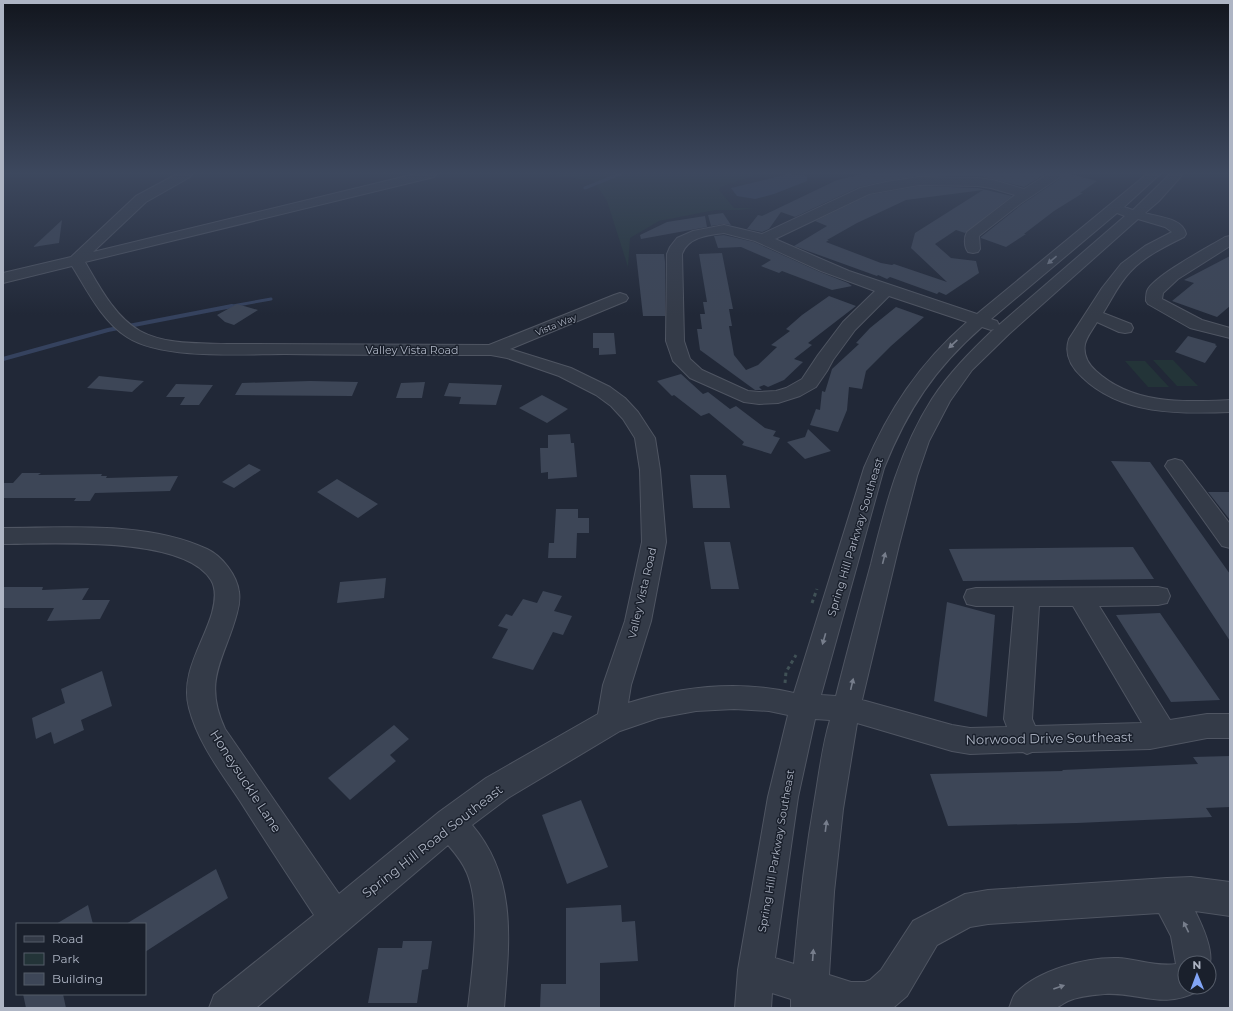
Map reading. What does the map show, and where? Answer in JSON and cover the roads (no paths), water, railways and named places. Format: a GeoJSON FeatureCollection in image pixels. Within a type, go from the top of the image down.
{"type":"FeatureCollection","features":[{"type":"Feature","properties":{"kind":"street"},"geometry":{"type":"LineString","coordinates":[[76,260],[118,221]]}},
{"type":"Feature","properties":{"kind":"street"},"geometry":{"type":"LineString","coordinates":[[3,278],[236,221]]}},
{"type":"Feature","properties":{"kind":"street"},"geometry":{"type":"LineString","coordinates":[[764,238],[800,221]]}},
{"type":"Feature","properties":{"kind":"street"},"geometry":{"type":"LineString","coordinates":[[973,249],[972,234],[989,221]]}},
{"type":"Feature","properties":{"kind":"street","name":"Spring Hill Parkway Southeast"},"geometry":{"type":"LineString","coordinates":[[753,1008],[756,970],[783,797],[804,707],[872,476],[888,434],[903,407],[926,374],[944,353],[979,321],[1111,221]]}},
{"type":"Feature","properties":{"kind":"street","name":"Spring Hill Parkway Southeast"},"geometry":{"type":"LineString","coordinates":[[810,998],[817,892],[828,809],[840,740],[887,545],[906,476],[919,441],[940,400],[966,366],[1115,221]]}},
{"type":"Feature","properties":{"kind":"street"},"geometry":{"type":"LineString","coordinates":[[1159,221],[1175,226],[1178,229],[1179,234],[1150,249],[1126,267],[1110,288],[1092,319],[1078,339],[1076,347],[1080,362],[1094,379],[1108,388],[1144,402],[1165,406],[1230,406]]}},
{"type":"Feature","properties":{"kind":"street"},"geometry":{"type":"LineString","coordinates":[[886,290],[849,326],[824,359],[818,371],[809,383],[793,392],[778,396],[759,398],[744,396],[696,374],[682,361],[675,341],[675,264],[673,257],[679,244],[695,234],[724,229],[736,230],[764,238],[820,265],[886,290],[922,300],[1003,330]]}},
{"type":"Feature","properties":{"kind":"street"},"geometry":{"type":"LineString","coordinates":[[1230,240],[1173,276],[1156,291],[1154,301],[1196,324],[1230,332]]}},
{"type":"Feature","properties":{"kind":"street","name":"Valley Vista Road"},"geometry":{"type":"LineString","coordinates":[[76,260],[108,310],[126,328],[145,339],[160,343],[192,347],[238,349],[491,350],[518,355],[565,372],[603,391],[618,402],[631,416],[645,438],[650,470],[654,542],[638,621],[617,685],[610,721]]}},
{"type":"Feature","properties":{"kind":"street","name":"Vista Way"},"geometry":{"type":"LineString","coordinates":[[491,350],[620,298]]}},
{"type":"Feature","properties":{"kind":"street"},"geometry":{"type":"LineString","coordinates":[[1092,319],[1125,328]]}},
{"type":"Feature","properties":{"kind":"street"},"geometry":{"type":"LineString","coordinates":[[1175,466],[1229,537]]}},
{"type":"Feature","properties":{"kind":"street","name":"Honeysuckle Lane"},"geometry":{"type":"LineString","coordinates":[[3,536],[107,538],[158,543],[199,555],[211,564],[220,576],[227,590],[224,614],[202,677],[200,697],[204,714],[215,738],[335,918]]}},
{"type":"Feature","properties":{"kind":"street"},"geometry":{"type":"LineString","coordinates":[[1027,596],[1018,720],[1027,741]]}},
{"type":"Feature","properties":{"kind":"street"},"geometry":{"type":"LineString","coordinates":[[1080,596],[1164,734]]}},
{"type":"Feature","properties":{"kind":"street"},"geometry":{"type":"LineString","coordinates":[[976,597],[1158,596]]}},
{"type":"Feature","properties":{"kind":"street","name":"Spring Hill Road Southeast"},"geometry":{"type":"LineString","coordinates":[[227,1008],[263,980],[450,823],[497,788],[610,721],[658,706],[696,699],[734,697],[769,700],[804,707],[847,708]]}},
{"type":"Feature","properties":{"kind":"street","name":"Norwood Drive Southeast"},"geometry":{"type":"LineString","coordinates":[[847,708],[952,738],[970,741],[1027,741],[1150,736],[1207,726],[1230,726]]}},
{"type":"Feature","properties":{"kind":"street"},"geometry":{"type":"LineString","coordinates":[[450,823],[477,858],[483,873],[490,904],[490,962],[486,1008]]}},
{"type":"Feature","properties":{"kind":"street"},"geometry":{"type":"LineString","coordinates":[[756,970],[810,998],[865,1000],[881,995],[894,982],[925,933],[965,911],[988,907],[1191,894],[1230,900]]}},
{"type":"Feature","properties":{"kind":"street"},"geometry":{"type":"LineString","coordinates":[[1167,896],[1190,935],[1193,955]]}},
{"type":"Feature","properties":{"kind":"street"},"geometry":{"type":"LineString","coordinates":[[1027,1008],[1050,990],[1075,981],[1119,976],[1146,981],[1177,981]]}},
{"type":"Feature","properties":{"kind":"waterway"},"geometry":{"type":"LineString","coordinates":[[227,307],[271,299]]}},
{"type":"Feature","properties":{"kind":"waterway"},"geometry":{"type":"LineString","coordinates":[[3,359],[108,330],[232,306]]}}]}
